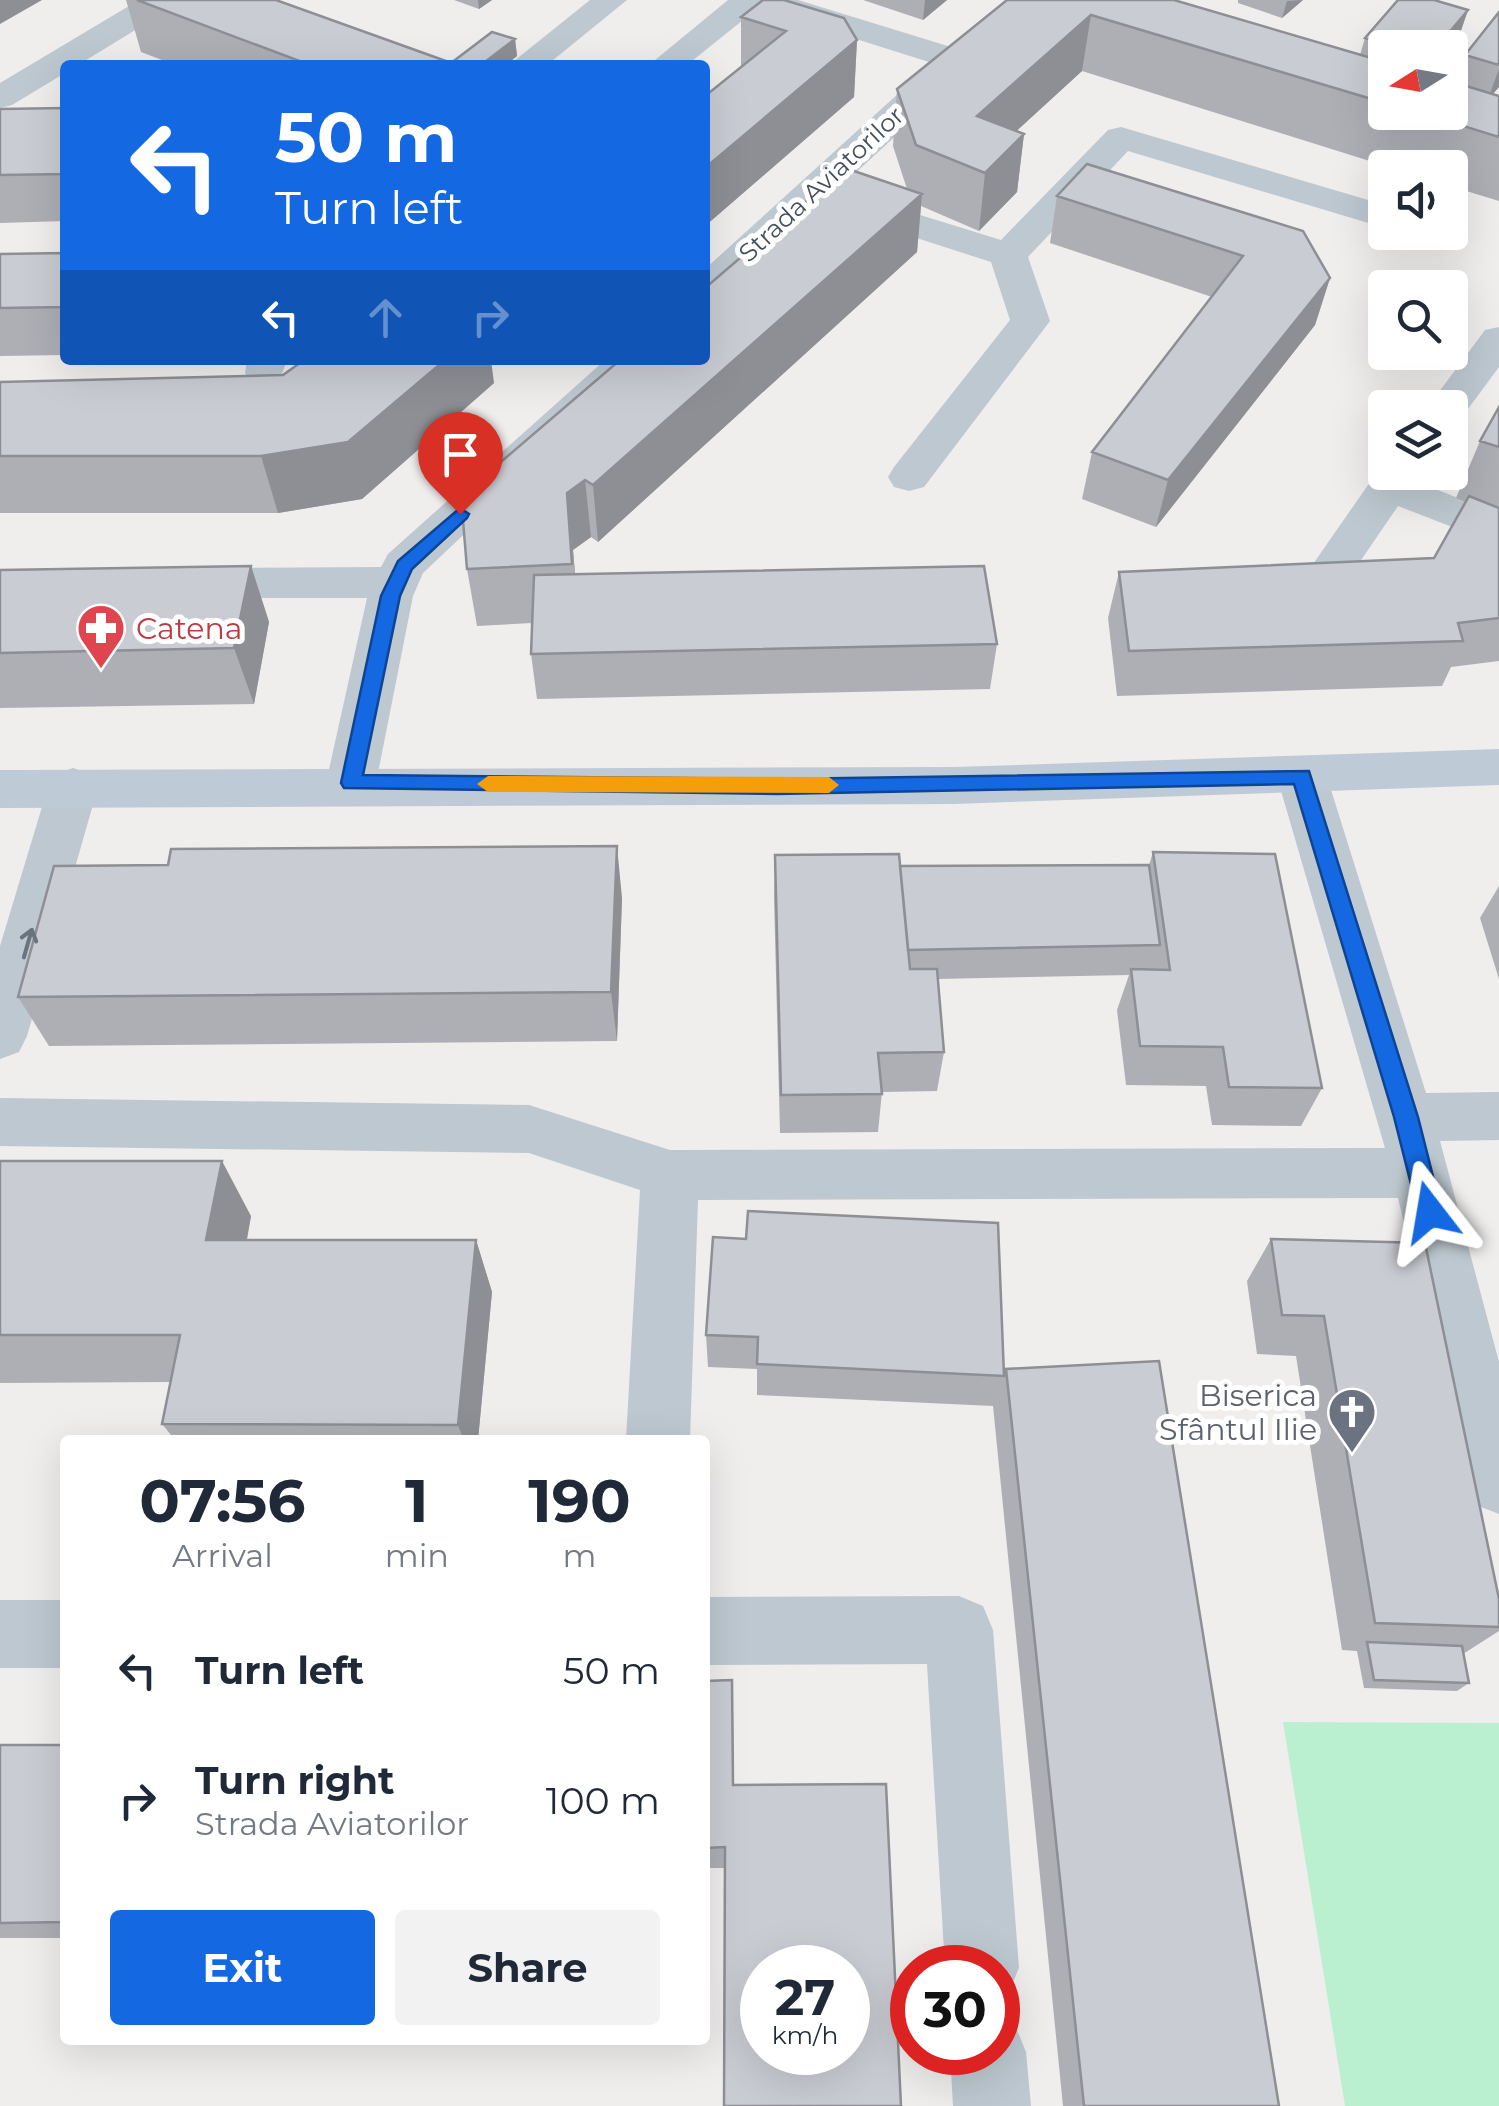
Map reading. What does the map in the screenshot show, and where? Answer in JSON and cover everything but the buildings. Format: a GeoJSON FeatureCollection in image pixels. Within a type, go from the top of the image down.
{"type":"FeatureCollection","features":[{"type":"Feature","properties":{"kind":"street"},"geometry":{"type":"LineString","coordinates":[[88,59],[162,0]]}},
{"type":"Feature","properties":{"kind":"street"},"geometry":{"type":"LineString","coordinates":[[533,60],[612,0]]}},
{"type":"Feature","properties":{"kind":"street"},"geometry":{"type":"LineString","coordinates":[[672,60],[748,0]]}},
{"type":"Feature","properties":{"kind":"street"},"geometry":{"type":"LineString","coordinates":[[764,0],[956,60]]}},
{"type":"Feature","properties":{"kind":"street","name":"Strada Aviatorilor"},"geometry":{"type":"LineString","coordinates":[[710,285],[956,60],[1028,0]]}},
{"type":"Feature","properties":{"kind":"street"},"geometry":{"type":"LineString","coordinates":[[0,98],[60,71]]}},
{"type":"Feature","properties":{"kind":"street"},"geometry":{"type":"LineString","coordinates":[[1008,255],[1121,138],[1368,212]]}},
{"type":"Feature","properties":{"kind":"street"},"geometry":{"type":"LineString","coordinates":[[813,192],[1008,255]]}},
{"type":"Feature","properties":{"kind":"street"},"geometry":{"type":"LineString","coordinates":[[908,477],[1030,320],[1008,255]]}},
{"type":"Feature","properties":{"kind":"street"},"geometry":{"type":"LineString","coordinates":[[1461,390],[1499,339]]}},
{"type":"Feature","properties":{"kind":"street"},"geometry":{"type":"LineString","coordinates":[[352,783],[390,596],[404,566],[624,365]]}},
{"type":"Feature","properties":{"kind":"street"},"geometry":{"type":"LineString","coordinates":[[1326,578],[1386,490]]}},
{"type":"Feature","properties":{"kind":"street"},"geometry":{"type":"LineString","coordinates":[[1417,490],[1499,530]]}},
{"type":"Feature","properties":{"kind":"street"},"geometry":{"type":"LineString","coordinates":[[139,584],[398,582]]}},
{"type":"Feature","properties":{"kind":"street"},"geometry":{"type":"LineString","coordinates":[[0,789],[352,783],[777,786],[1302,776],[1499,767]]}},
{"type":"Feature","properties":{"kind":"street"},"geometry":{"type":"LineString","coordinates":[[1302,776],[1406,1117],[1499,1482]]}},
{"type":"Feature","properties":{"kind":"street"},"geometry":{"type":"LineString","coordinates":[[0,1036],[72,787]]}},
{"type":"Feature","properties":{"kind":"street"},"geometry":{"type":"LineString","coordinates":[[1406,1117],[1499,1116]]}},
{"type":"Feature","properties":{"kind":"street"},"geometry":{"type":"LineString","coordinates":[[0,1122],[529,1129],[670,1175],[1420,1174]]}},
{"type":"Feature","properties":{"kind":"street"},"geometry":{"type":"LineString","coordinates":[[658,1435],[670,1175]]}},
{"type":"Feature","properties":{"kind":"street"},"geometry":{"type":"LineString","coordinates":[[710,1631],[960,1630],[981,1945]]}},
{"type":"Feature","properties":{"kind":"street"},"geometry":{"type":"LineString","coordinates":[[0,1634],[60,1634]]}},
{"type":"Feature","properties":{"kind":"street"},"geometry":{"type":"LineString","coordinates":[[990,2075],[992,2106]]}},
{"type":"Feature","properties":{"kind":"green space"},"geometry":{"type":"Polygon","coordinates":[[[1283,1722],[1499,1723],[1499,2106],[1345,2106],[1283,1722]]]}},
{"type":"Feature","properties":{"kind":"slow traffic"},"geometry":{"type":"LineString","coordinates":[[488,784],[829,785]]}},
{"type":"Feature","properties":{"kind":"place","name":"Catena"},"geometry":{"type":"Point","coordinates":[101,670]}},
{"type":"Feature","properties":{"kind":"place","name":"Biserica Sfântul Ilie"},"geometry":{"type":"Point","coordinates":[1352,1454]}},
{"type":"Feature","properties":{"kind":"route"},"geometry":{"type":"LineString","coordinates":[[460,514],[404,566],[390,596],[352,783],[777,786],[1302,776],[1406,1117],[1430,1212]]}}]}
